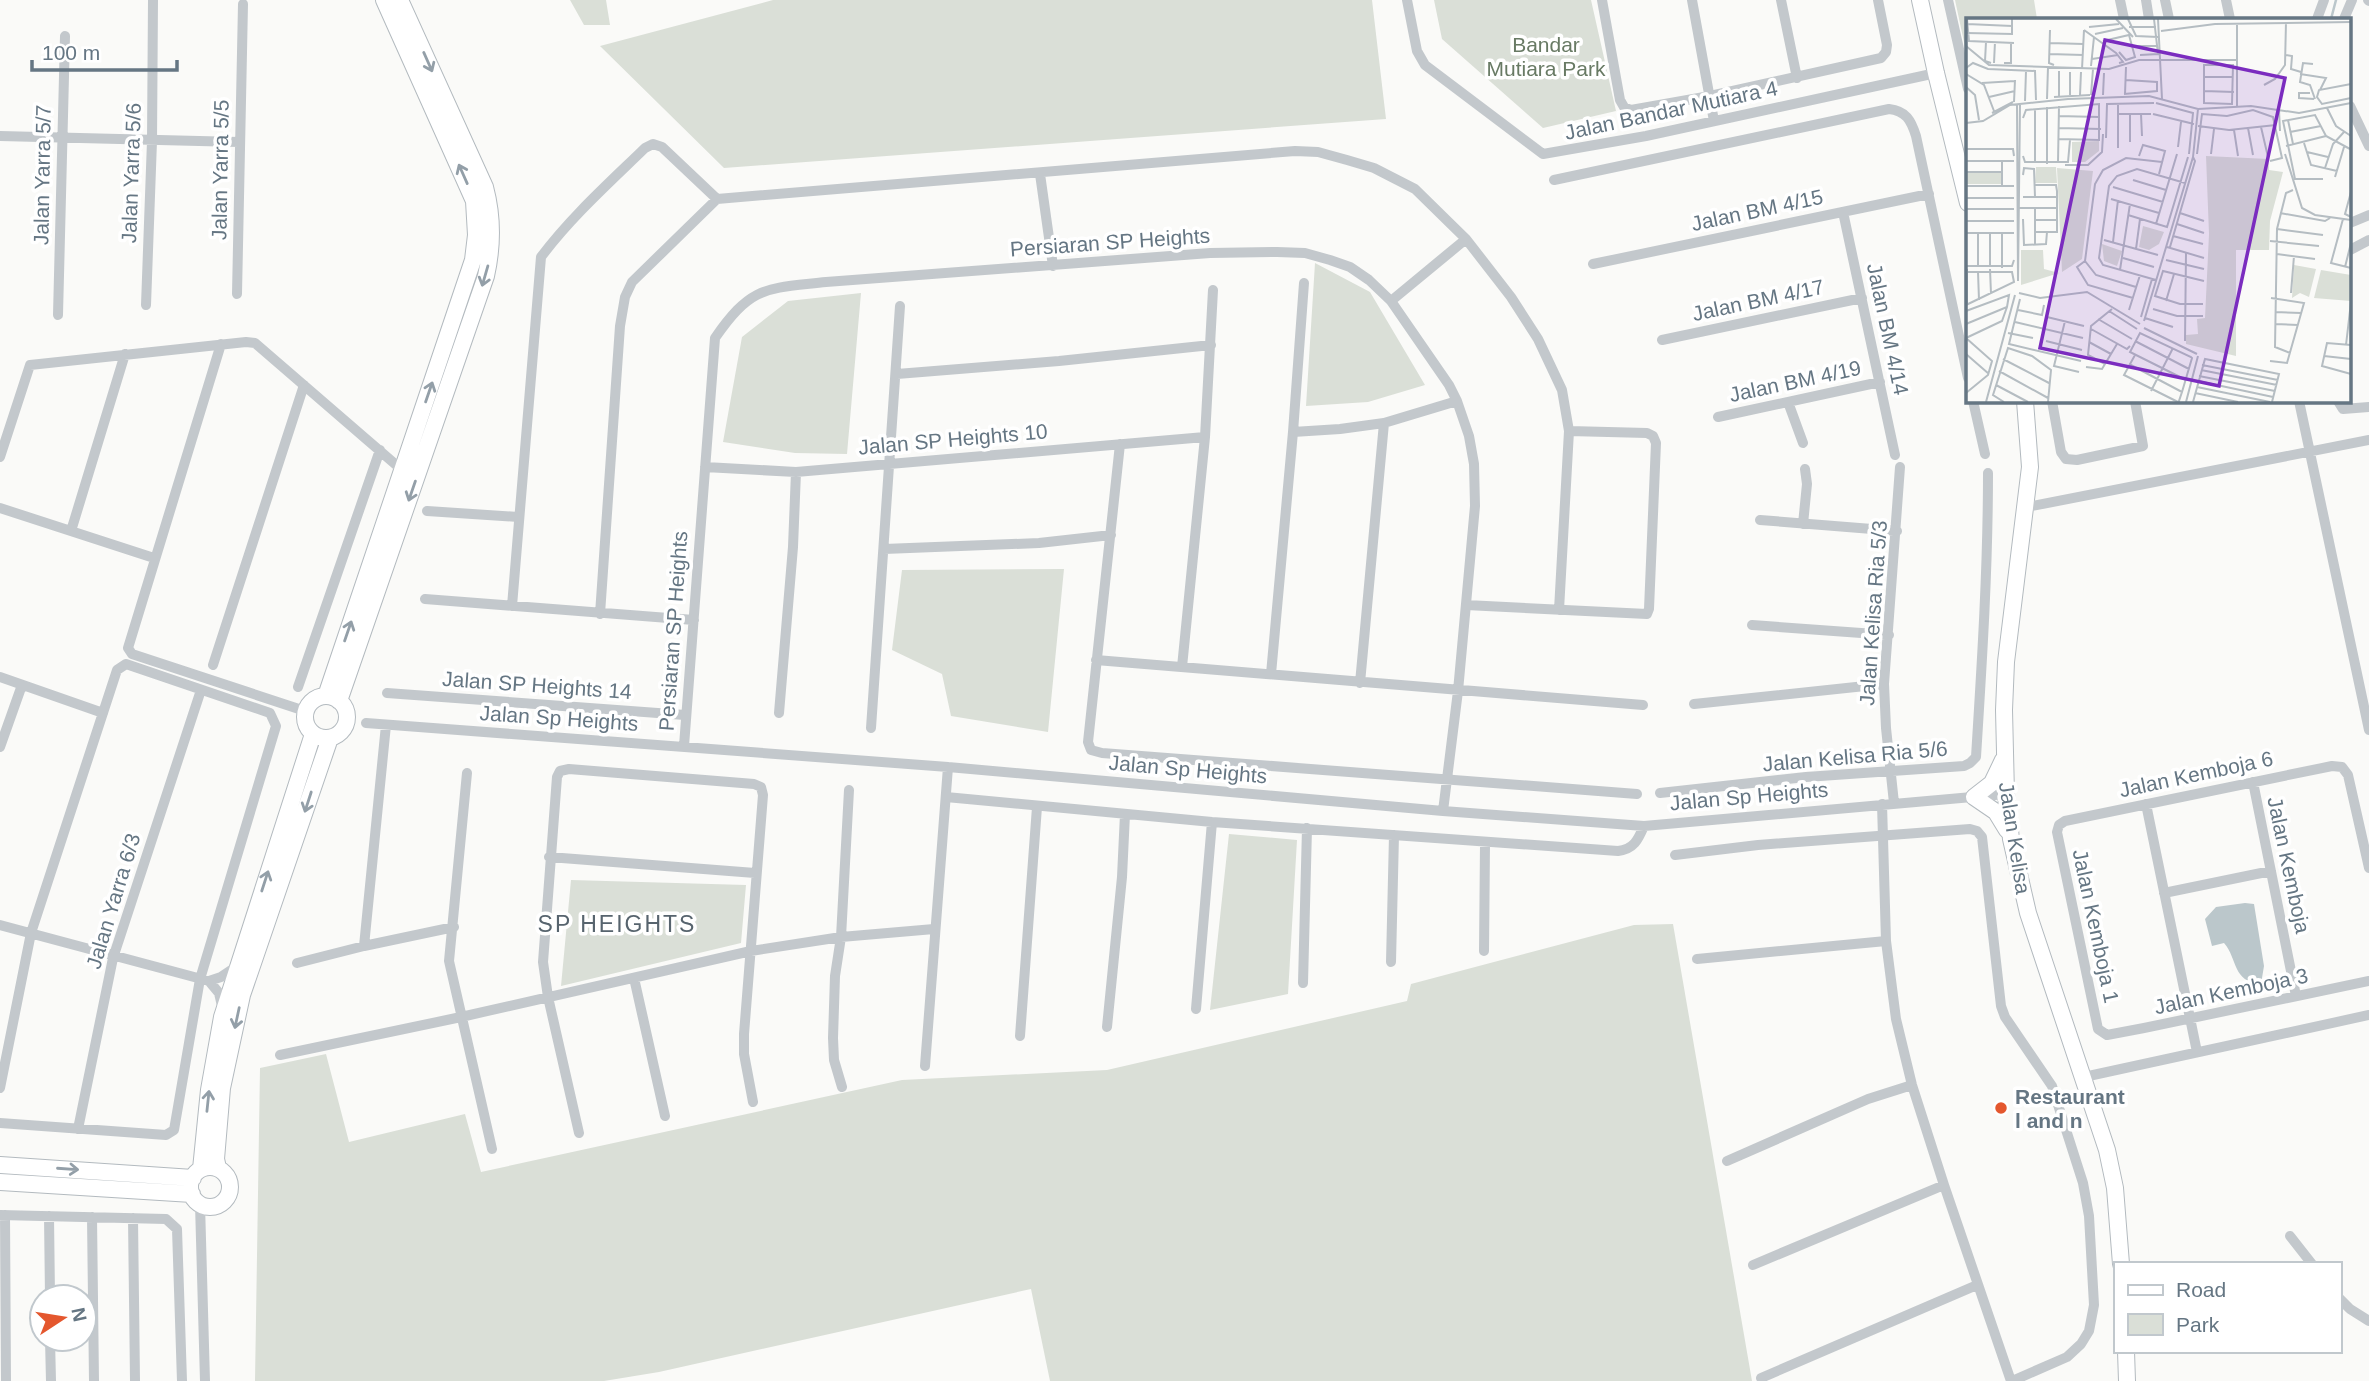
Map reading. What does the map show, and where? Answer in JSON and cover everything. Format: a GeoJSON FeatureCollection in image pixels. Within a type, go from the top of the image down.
{"type":"FeatureCollection","features":[{"type":"Feature","properties":{"kind":"street","name":"Jalan Yarra 5/6"},"geometry":{"type":"LineString","coordinates":[[146,305],[152,141],[153,0]]}},
{"type":"Feature","properties":{"kind":"street"},"geometry":{"type":"LineString","coordinates":[[333,698],[402,470],[473,260],[476,234],[474,201],[384,0]]}},
{"type":"Feature","properties":{"kind":"street"},"geometry":{"type":"LineString","coordinates":[[333,698],[482,289],[490,256],[492,213],[485,187],[400,0]]}},
{"type":"Feature","properties":{"kind":"street","name":"Jalan Bandar Mutiara 4"},"geometry":{"type":"LineString","coordinates":[[1407,0],[1417,51],[1426,65],[1543,154],[1714,121],[1936,73]]}},
{"type":"Feature","properties":{"kind":"street"},"geometry":{"type":"LineString","coordinates":[[1602,0],[1620,100],[1624,107],[1631,110],[1797,78],[1881,58],[1887,45],[1878,0]]}},
{"type":"Feature","properties":{"kind":"street"},"geometry":{"type":"LineString","coordinates":[[1692,0],[1714,121]]}},
{"type":"Feature","properties":{"kind":"street"},"geometry":{"type":"LineString","coordinates":[[1782,0],[1797,78]]}},
{"type":"Feature","properties":{"kind":"street"},"geometry":{"type":"LineString","coordinates":[[1920,0],[1966,195]]}},
{"type":"Feature","properties":{"kind":"street"},"geometry":{"type":"LineString","coordinates":[[1948,0],[1966,68]]}},
{"type":"Feature","properties":{"kind":"street"},"geometry":{"type":"LineString","coordinates":[[2120,0],[2124,18]]}},
{"type":"Feature","properties":{"kind":"street"},"geometry":{"type":"LineString","coordinates":[[2146,0],[2149,18]]}},
{"type":"Feature","properties":{"kind":"street"},"geometry":{"type":"LineString","coordinates":[[2165,0],[2169,18]]}},
{"type":"Feature","properties":{"kind":"street"},"geometry":{"type":"LineString","coordinates":[[2226,0],[2230,18]]}},
{"type":"Feature","properties":{"kind":"street"},"geometry":{"type":"LineString","coordinates":[[2317,18],[2324,0]]}},
{"type":"Feature","properties":{"kind":"street"},"geometry":{"type":"LineString","coordinates":[[2344,18],[2352,0]]}},
{"type":"Feature","properties":{"kind":"street","name":"Jalan Yarra 5/5"},"geometry":{"type":"LineString","coordinates":[[237,294],[243,4]]}},
{"type":"Feature","properties":{"kind":"street","name":"Jalan Yarra 5/7"},"geometry":{"type":"LineString","coordinates":[[58,315],[65,36]]}},
{"type":"Feature","properties":{"kind":"street"},"geometry":{"type":"LineString","coordinates":[[1554,180],[1889,109],[1905,114],[1912,124],[1966,369]]}},
{"type":"Feature","properties":{"kind":"street"},"geometry":{"type":"LineString","coordinates":[[2352,110],[2369,146]]}},
{"type":"Feature","properties":{"kind":"street"},"geometry":{"type":"LineString","coordinates":[[1646,135],[1651,159]]}},
{"type":"Feature","properties":{"kind":"street"},"geometry":{"type":"LineString","coordinates":[[0,136],[239,142]]}},
{"type":"Feature","properties":{"kind":"street"},"geometry":{"type":"LineString","coordinates":[[512,606],[541,257],[556,236],[590,202],[645,148],[653,145],[662,147],[717,199]]}},
{"type":"Feature","properties":{"kind":"street"},"geometry":{"type":"LineString","coordinates":[[600,614],[620,326],[625,297],[632,282],[717,199],[1295,151],[1318,152],[1374,169],[1415,189],[1466,239],[1511,297],[1538,339],[1562,390],[1569,431],[1559,610]]}},
{"type":"Feature","properties":{"kind":"street"},"geometry":{"type":"LineString","coordinates":[[1040,174],[1053,266]]}},
{"type":"Feature","properties":{"kind":"street","name":"Jalan BM 4/15"},"geometry":{"type":"LineString","coordinates":[[1593,264],[1928,194]]}},
{"type":"Feature","properties":{"kind":"street","name":"Jalan BM 4/14"},"geometry":{"type":"LineString","coordinates":[[1843,212],[1895,455]]}},
{"type":"Feature","properties":{"kind":"street"},"geometry":{"type":"LineString","coordinates":[[2352,222],[2369,215]]}},
{"type":"Feature","properties":{"kind":"street"},"geometry":{"type":"LineString","coordinates":[[1391,301],[1466,239]]}},
{"type":"Feature","properties":{"kind":"street"},"geometry":{"type":"LineString","coordinates":[[2352,249],[2369,240]]}},
{"type":"Feature","properties":{"kind":"street","name":"Persiaran SP Heights"},"geometry":{"type":"LineString","coordinates":[[684,746],[715,338],[726,322],[756,293],[770,288],[826,282],[1210,253],[1305,253],[1350,267],[1370,280],[1391,301],[1443,376],[1457,401],[1469,436],[1474,464],[1475,506],[1458,691],[1443,811]]}},
{"type":"Feature","properties":{"kind":"street"},"geometry":{"type":"LineString","coordinates":[[1271,674],[1304,283]]}},
{"type":"Feature","properties":{"kind":"street"},"geometry":{"type":"LineString","coordinates":[[1182,667],[1205,437],[1213,290]]}},
{"type":"Feature","properties":{"kind":"street","name":"Jalan BM 4/17"},"geometry":{"type":"LineString","coordinates":[[1662,340],[1862,298]]}},
{"type":"Feature","properties":{"kind":"street"},"geometry":{"type":"LineString","coordinates":[[871,728],[900,306]]}},
{"type":"Feature","properties":{"kind":"street"},"geometry":{"type":"LineString","coordinates":[[0,457],[30,365],[220,344],[255,343],[402,470]]}},
{"type":"Feature","properties":{"kind":"street"},"geometry":{"type":"LineString","coordinates":[[220,344],[128,648],[132,654],[305,711]]}},
{"type":"Feature","properties":{"kind":"street"},"geometry":{"type":"LineString","coordinates":[[897,374],[1211,345]]}},
{"type":"Feature","properties":{"kind":"street"},"geometry":{"type":"LineString","coordinates":[[71,531],[125,354]]}},
{"type":"Feature","properties":{"kind":"street","name":"Jalan BM 4/19"},"geometry":{"type":"LineString","coordinates":[[1718,417],[1880,382]]}},
{"type":"Feature","properties":{"kind":"street"},"geometry":{"type":"LineString","coordinates":[[213,665],[304,385]]}},
{"type":"Feature","properties":{"kind":"street"},"geometry":{"type":"LineString","coordinates":[[1293,432],[1384,423],[1457,401]]}},
{"type":"Feature","properties":{"kind":"street"},"geometry":{"type":"LineString","coordinates":[[1788,402],[1804,443]]}},
{"type":"Feature","properties":{"kind":"street"},"geometry":{"type":"LineString","coordinates":[[1973,402],[1984,454]]}},
{"type":"Feature","properties":{"kind":"street","name":"Jalan Kelisa"},"geometry":{"type":"LineString","coordinates":[[2025,402],[2030,467],[2027,508],[2019,545],[2006,662],[2004,758],[2011,839],[2028,912],[2084,1077],[2112,1173],[2122,1262]]}},
{"type":"Feature","properties":{"kind":"street"},"geometry":{"type":"LineString","coordinates":[[2052,402],[2061,452],[2066,459],[2077,460],[2143,446],[2135,402]]}},
{"type":"Feature","properties":{"kind":"street"},"geometry":{"type":"LineString","coordinates":[[2299,402],[2369,730]]}},
{"type":"Feature","properties":{"kind":"street"},"geometry":{"type":"LineString","coordinates":[[2338,402],[2343,409],[2369,407]]}},
{"type":"Feature","properties":{"kind":"street"},"geometry":{"type":"LineString","coordinates":[[1360,683],[1384,423]]}},
{"type":"Feature","properties":{"kind":"street"},"geometry":{"type":"LineString","coordinates":[[1466,605],[1647,614],[1656,443],[1653,436],[1647,433],[1569,431]]}},
{"type":"Feature","properties":{"kind":"street","name":"Jalan SP Heights 10"},"geometry":{"type":"LineString","coordinates":[[705,467],[796,472],[1205,437]]}},
{"type":"Feature","properties":{"kind":"street"},"geometry":{"type":"LineString","coordinates":[[2027,508],[2369,440]]}},
{"type":"Feature","properties":{"kind":"street"},"geometry":{"type":"LineString","coordinates":[[1120,444],[1088,742],[1091,750],[1637,794]]}},
{"type":"Feature","properties":{"kind":"street"},"geometry":{"type":"LineString","coordinates":[[298,687],[380,450]]}},
{"type":"Feature","properties":{"kind":"street","name":"Jalan Kelisa Ria 5/3"},"geometry":{"type":"LineString","coordinates":[[1894,803],[1884,684],[1900,467]]}},
{"type":"Feature","properties":{"kind":"street"},"geometry":{"type":"LineString","coordinates":[[1803,524],[1807,484],[1805,469]]}},
{"type":"Feature","properties":{"kind":"street"},"geometry":{"type":"LineString","coordinates":[[779,713],[793,547],[796,472]]}},
{"type":"Feature","properties":{"kind":"street","name":"Jalan Kelisa Ria 5/6"},"geometry":{"type":"LineString","coordinates":[[1660,793],[1806,777],[1964,766],[1970,763],[1976,757],[1988,530],[1988,473]]}},
{"type":"Feature","properties":{"kind":"street"},"geometry":{"type":"LineString","coordinates":[[0,508],[154,558]]}},
{"type":"Feature","properties":{"kind":"street"},"geometry":{"type":"LineString","coordinates":[[427,511],[518,517]]}},
{"type":"Feature","properties":{"kind":"street"},"geometry":{"type":"LineString","coordinates":[[1760,520],[1897,531]]}},
{"type":"Feature","properties":{"kind":"street"},"geometry":{"type":"LineString","coordinates":[[884,550],[1039,542],[1111,535]]}},
{"type":"Feature","properties":{"kind":"street"},"geometry":{"type":"LineString","coordinates":[[425,599],[694,620]]}},
{"type":"Feature","properties":{"kind":"street"},"geometry":{"type":"LineString","coordinates":[[1752,625],[1889,635]]}},
{"type":"Feature","properties":{"kind":"street"},"geometry":{"type":"LineString","coordinates":[[1097,660],[1643,705]]}},
{"type":"Feature","properties":{"kind":"street"},"geometry":{"type":"LineString","coordinates":[[0,1088],[31,933],[117,670],[126,664],[270,713],[276,726],[204,980],[174,1130],[166,1135],[0,1123]]}},
{"type":"Feature","properties":{"kind":"street"},"geometry":{"type":"LineString","coordinates":[[0,677],[103,713]]}},
{"type":"Feature","properties":{"kind":"street"},"geometry":{"type":"LineString","coordinates":[[1694,704],[1884,684]]}},
{"type":"Feature","properties":{"kind":"street"},"geometry":{"type":"LineString","coordinates":[[0,747],[22,685]]}},
{"type":"Feature","properties":{"kind":"street","name":"Jalan Yarra 6/3"},"geometry":{"type":"LineString","coordinates":[[78,1129],[114,956],[201,690]]}},
{"type":"Feature","properties":{"kind":"street","name":"Jalan SP Heights 14"},"geometry":{"type":"LineString","coordinates":[[387,693],[685,715]]}},
{"type":"Feature","properties":{"kind":"street"},"geometry":{"type":"LineString","coordinates":[[333,698],[344,706],[346,721],[339,734],[330,738],[319,737],[313,734],[305,723],[305,711],[314,699],[333,698]]}},
{"type":"Feature","properties":{"kind":"street","name":"Jalan Sp Heights"},"geometry":{"type":"LineString","coordinates":[[366,723],[948,767],[1644,826],[2006,794]]}},
{"type":"Feature","properties":{"kind":"street"},"geometry":{"type":"LineString","coordinates":[[365,946],[386,725]]}},
{"type":"Feature","properties":{"kind":"street"},"geometry":{"type":"LineString","coordinates":[[205,1381],[201,1183],[209,1090],[223,1010],[313,734]]}},
{"type":"Feature","properties":{"kind":"street"},"geometry":{"type":"LineString","coordinates":[[201,1183],[216,1159],[222,1088],[242,995],[330,738]]}},
{"type":"Feature","properties":{"kind":"street"},"geometry":{"type":"LineString","coordinates":[[2004,758],[1992,783],[1974,797],[1996,811],[2011,839]]}},
{"type":"Feature","properties":{"kind":"street","name":"Jalan Kemboja 6"},"geometry":{"type":"LineString","coordinates":[[2059,825],[2065,821],[2253,782],[2332,766],[2342,767],[2348,775],[2369,868]]}},
{"type":"Feature","properties":{"kind":"street"},"geometry":{"type":"LineString","coordinates":[[925,1066],[948,767]]}},
{"type":"Feature","properties":{"kind":"street"},"geometry":{"type":"LineString","coordinates":[[579,1133],[548,997],[543,962],[556,777],[560,771],[580,769],[754,784],[761,788],[763,795],[755,873],[744,1054],[753,1102]]}},
{"type":"Feature","properties":{"kind":"street"},"geometry":{"type":"LineString","coordinates":[[467,773],[450,961],[492,1149]]}},
{"type":"Feature","properties":{"kind":"street","name":"Jalan Kemboja"},"geometry":{"type":"LineString","coordinates":[[2253,782],[2296,996]]}},
{"type":"Feature","properties":{"kind":"street"},"geometry":{"type":"LineString","coordinates":[[842,1087],[834,1060],[833,1038],[849,790]]}},
{"type":"Feature","properties":{"kind":"street"},"geometry":{"type":"LineString","coordinates":[[946,797],[1485,844],[1618,851],[1628,850],[1635,845],[1644,826]]}},
{"type":"Feature","properties":{"kind":"street"},"geometry":{"type":"LineString","coordinates":[[1675,855],[1758,845],[1882,836],[1969,829],[1977,831],[1982,837],[2002,1012],[2052,1086],[2085,1191],[2094,1305],[2089,1331],[2081,1344],[2067,1357],[2012,1381],[1944,1185],[1912,1085],[1896,1019],[1886,941],[1882,836],[1882,804]]}},
{"type":"Feature","properties":{"kind":"street"},"geometry":{"type":"LineString","coordinates":[[2146,804],[2197,1052]]}},
{"type":"Feature","properties":{"kind":"street"},"geometry":{"type":"LineString","coordinates":[[1020,1036],[1037,807]]}},
{"type":"Feature","properties":{"kind":"street"},"geometry":{"type":"LineString","coordinates":[[1107,1027],[1122,877],[1125,814]]}},
{"type":"Feature","properties":{"kind":"street"},"geometry":{"type":"LineString","coordinates":[[1196,1009],[1212,822]]}},
{"type":"Feature","properties":{"kind":"street","name":"Jalan Kemboja 1"},"geometry":{"type":"LineString","coordinates":[[2059,825],[2057,832],[2098,1029],[2102,1033]]}},
{"type":"Feature","properties":{"kind":"street"},"geometry":{"type":"LineString","coordinates":[[1303,983],[1307,828]]}},
{"type":"Feature","properties":{"kind":"street"},"geometry":{"type":"LineString","coordinates":[[1391,962],[1394,835]]}},
{"type":"Feature","properties":{"kind":"street"},"geometry":{"type":"LineString","coordinates":[[1484,951],[1485,844]]}},
{"type":"Feature","properties":{"kind":"street"},"geometry":{"type":"LineString","coordinates":[[549,857],[755,873]]}},
{"type":"Feature","properties":{"kind":"street"},"geometry":{"type":"LineString","coordinates":[[2164,893],[2270,871]]}},
{"type":"Feature","properties":{"kind":"street"},"geometry":{"type":"LineString","coordinates":[[0,925],[204,980],[221,977],[236,967]]}},
{"type":"Feature","properties":{"kind":"street"},"geometry":{"type":"LineString","coordinates":[[297,964],[365,946],[454,928]]}},
{"type":"Feature","properties":{"kind":"street"},"geometry":{"type":"LineString","coordinates":[[280,1055],[751,951],[841,937],[934,929]]}},
{"type":"Feature","properties":{"kind":"street"},"geometry":{"type":"LineString","coordinates":[[1697,959],[1886,941]]}},
{"type":"Feature","properties":{"kind":"street"},"geometry":{"type":"LineString","coordinates":[[634,978],[665,1116]]}},
{"type":"Feature","properties":{"kind":"street"},"geometry":{"type":"LineString","coordinates":[[204,980],[219,993],[223,1010]]}},
{"type":"Feature","properties":{"kind":"street","name":"Jalan Kemboja 3"},"geometry":{"type":"LineString","coordinates":[[2102,1033],[2107,1035],[2369,981]]}},
{"type":"Feature","properties":{"kind":"street"},"geometry":{"type":"LineString","coordinates":[[2084,1077],[2369,1014]]}},
{"type":"Feature","properties":{"kind":"street"},"geometry":{"type":"LineString","coordinates":[[1727,1161],[1868,1099],[1912,1085]]}},
{"type":"Feature","properties":{"kind":"street"},"geometry":{"type":"LineString","coordinates":[[0,1165],[201,1183]]}},
{"type":"Feature","properties":{"kind":"street"},"geometry":{"type":"LineString","coordinates":[[0,1182],[201,1183]]}},
{"type":"Feature","properties":{"kind":"street"},"geometry":{"type":"LineString","coordinates":[[1754,1265],[1944,1185]]}},
{"type":"Feature","properties":{"kind":"street"},"geometry":{"type":"LineString","coordinates":[[6,1381],[3,1215],[166,1219],[177,1229],[182,1381]]}},
{"type":"Feature","properties":{"kind":"street"},"geometry":{"type":"LineString","coordinates":[[49,1216],[50,1283]]}},
{"type":"Feature","properties":{"kind":"street"},"geometry":{"type":"LineString","coordinates":[[92,1217],[94,1381]]}},
{"type":"Feature","properties":{"kind":"street"},"geometry":{"type":"LineString","coordinates":[[133,1218],[135,1381]]}},
{"type":"Feature","properties":{"kind":"street"},"geometry":{"type":"LineString","coordinates":[[2290,1236],[2310,1262]]}},
{"type":"Feature","properties":{"kind":"street"},"geometry":{"type":"LineString","coordinates":[[1761,1378],[1977,1285]]}},
{"type":"Feature","properties":{"kind":"street"},"geometry":{"type":"LineString","coordinates":[[2341,1300],[2369,1321]]}},
{"type":"Feature","properties":{"kind":"street"},"geometry":{"type":"LineString","coordinates":[[51,1353],[51,1381]]}},
{"type":"Feature","properties":{"kind":"street"},"geometry":{"type":"LineString","coordinates":[[2126,1353],[2127,1381]]}},
{"type":"Feature","properties":{"kind":"green space"},"geometry":{"type":"Polygon","coordinates":[[[570,0],[606,0],[610,25],[584,25],[570,0]]]}},
{"type":"Feature","properties":{"kind":"green space"},"geometry":{"type":"Polygon","coordinates":[[[773,0],[1372,0],[1386,119],[724,168],[600,46],[773,0]]]}},
{"type":"Feature","properties":{"kind":"green space","name":"Bandar Mutiara Park"},"geometry":{"type":"Polygon","coordinates":[[[1434,0],[1591,0],[1616,111],[1543,128],[1442,39],[1434,0]]]}},
{"type":"Feature","properties":{"kind":"green space"},"geometry":{"type":"Polygon","coordinates":[[[1955,0],[2034,0],[2037,18],[1966,18],[1966,51],[1955,0]]]}},
{"type":"Feature","properties":{"kind":"green space"},"geometry":{"type":"Polygon","coordinates":[[[1315,263],[1370,292],[1425,385],[1368,402],[1306,406],[1315,263]]]}},
{"type":"Feature","properties":{"kind":"green space"},"geometry":{"type":"Polygon","coordinates":[[[861,293],[847,454],[795,453],[723,442],[742,337],[788,301],[861,293]]]}},
{"type":"Feature","properties":{"kind":"green space"},"geometry":{"type":"Polygon","coordinates":[[[1064,569],[1048,732],[951,716],[942,674],[892,650],[902,570],[1064,569]]]}},
{"type":"Feature","properties":{"kind":"green space"},"geometry":{"type":"Polygon","coordinates":[[[1229,834],[1297,840],[1288,994],[1210,1010],[1229,834]]]}},
{"type":"Feature","properties":{"kind":"green space"},"geometry":{"type":"Polygon","coordinates":[[[571,880],[746,885],[741,943],[561,986],[571,880]]]}},
{"type":"Feature","properties":{"kind":"green space"},"geometry":{"type":"Polygon","coordinates":[[[1673,924],[1752,1381],[1050,1381],[1031,1289],[659,1372],[604,1381],[255,1381],[260,1068],[326,1054],[349,1142],[465,1114],[481,1172],[902,1080],[1107,1070],[1407,1001],[1411,984],[1634,925],[1673,924]]]}},
{"type":"Feature","properties":{"kind":"shaded area"},"geometry":{"type":"Polygon","coordinates":[[[2254,904],[2264,966],[2261,984],[2245,979],[2240,974],[2224,943],[2212,946],[2205,919],[2216,907],[2254,904]]]}},
{"type":"Feature","properties":{"kind":"waterway"},"geometry":{"type":"LineString","coordinates":[[2331,18],[2336,0]]}},
{"type":"Feature","properties":{"kind":"place","name":"Restaurant l and n"},"geometry":{"type":"Point","coordinates":[2001,1108]}},
{"type":"Feature","properties":{"kind":"district","name":"SP HEIGHTS"},"geometry":{"type":"Point","coordinates":[617,924]}}]}
